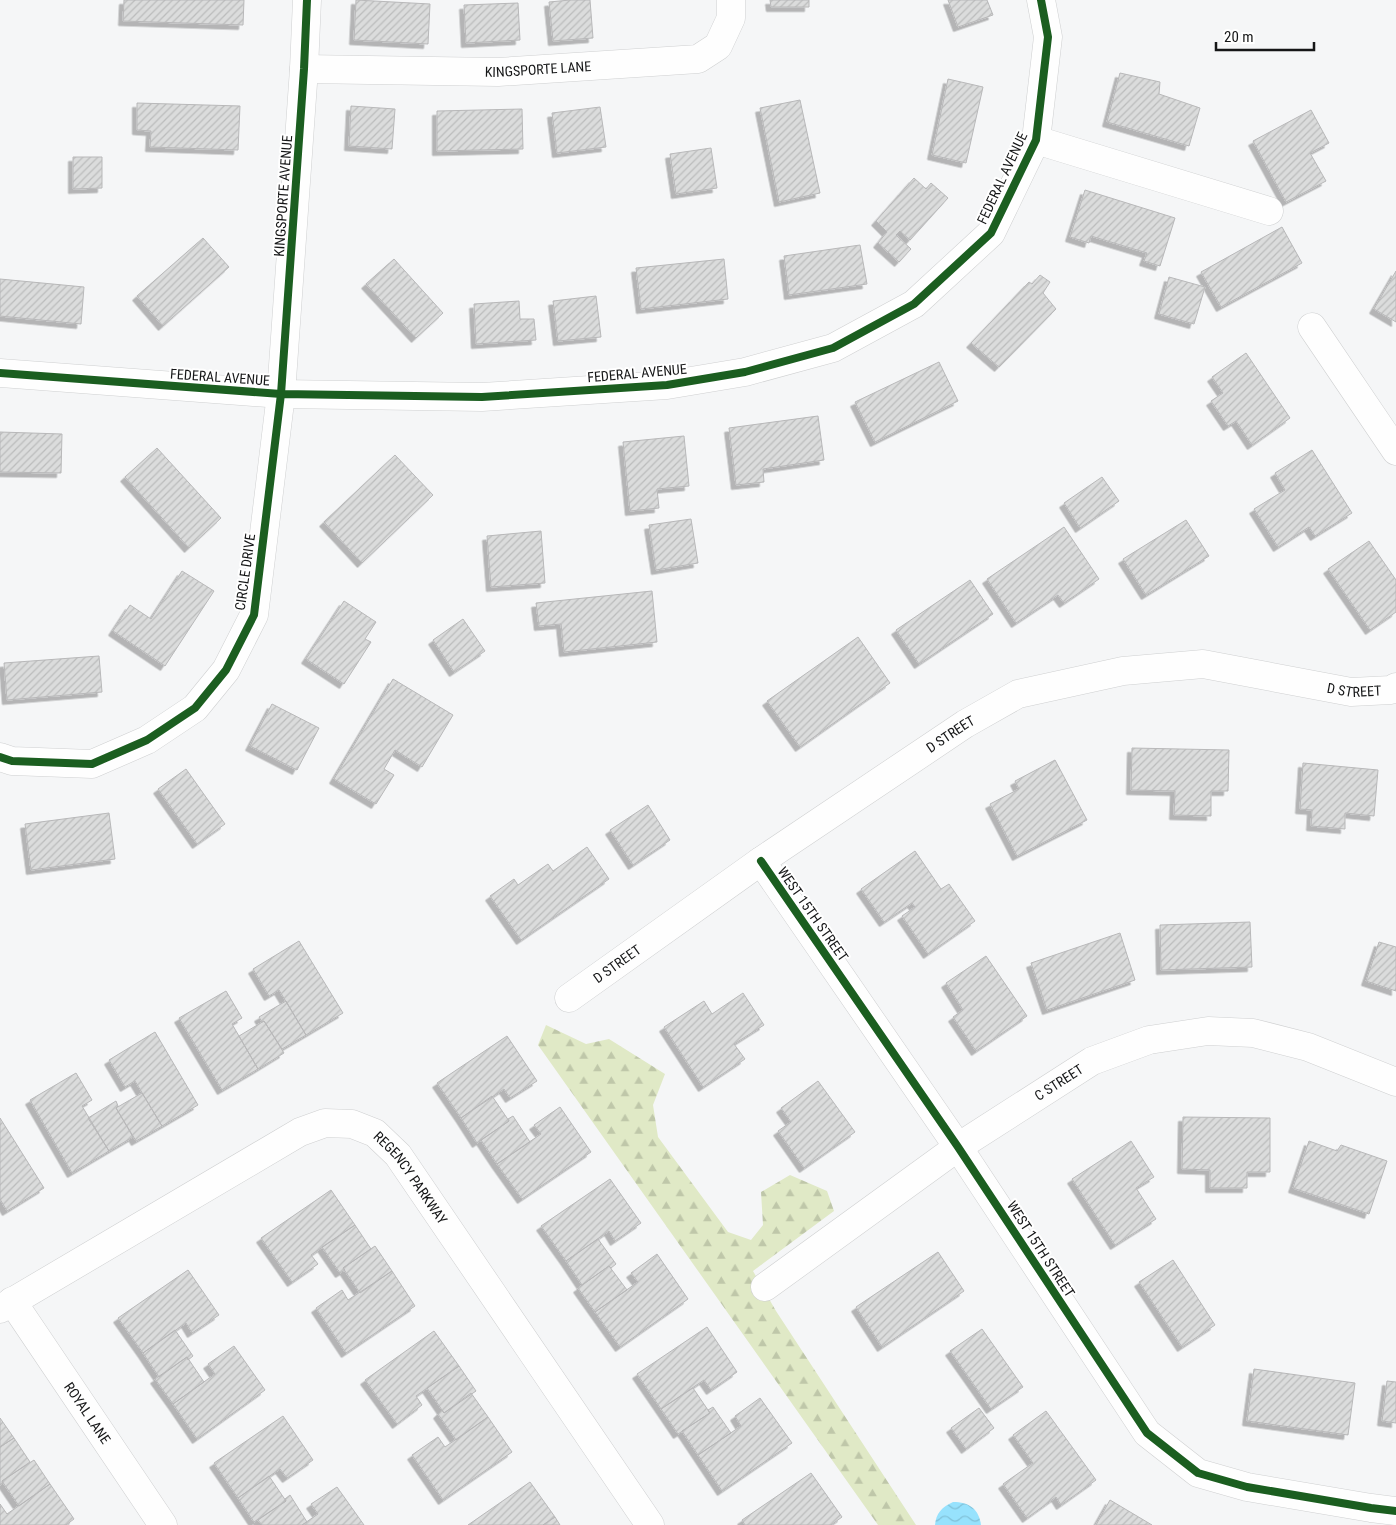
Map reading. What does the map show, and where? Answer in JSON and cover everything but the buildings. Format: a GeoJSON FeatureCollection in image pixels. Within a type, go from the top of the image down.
{"type":"FeatureCollection","features":[{"type":"Feature","properties":{"kind":"street","name":"KINGSPORTE AVENUE"},"geometry":{"type":"LineString","coordinates":[[281,394],[304,69],[307,0]]}},
{"type":"Feature","properties":{"kind":"street","name":"KINGSPORTE LANE"},"geometry":{"type":"LineString","coordinates":[[304,69],[498,72],[698,59],[718,46],[731,18],[731,0]]}},
{"type":"Feature","properties":{"kind":"street","name":"FEDERAL AVENUE"},"geometry":{"type":"LineString","coordinates":[[0,373],[281,394],[482,397],[667,385],[745,372],[833,348],[914,304],[991,233],[1036,140],[1048,37],[1041,0]]}},
{"type":"Feature","properties":{"kind":"street"},"geometry":{"type":"LineString","coordinates":[[1036,140],[1269,211]]}},
{"type":"Feature","properties":{"kind":"street"},"geometry":{"type":"LineString","coordinates":[[1312,327],[1396,451]]}},
{"type":"Feature","properties":{"kind":"street","name":"CIRCLE DRIVE"},"geometry":{"type":"LineString","coordinates":[[0,757],[12,761],[92,764],[147,740],[195,708],[226,670],[254,615],[281,394]]}},
{"type":"Feature","properties":{"kind":"street","name":"D STREET"},"geometry":{"type":"LineString","coordinates":[[569,998],[761,861],[965,724],[1018,694],[1123,671],[1203,664],[1351,692],[1391,690],[1396,687]]}},
{"type":"Feature","properties":{"kind":"street","name":"WEST 15TH STREET"},"geometry":{"type":"LineString","coordinates":[[761,861],[958,1147],[1147,1433],[1198,1472],[1247,1487],[1379,1515]]}},
{"type":"Feature","properties":{"kind":"street","name":"C STREET"},"geometry":{"type":"LineString","coordinates":[[765,1287],[958,1147],[1092,1061],[1149,1040],[1208,1031],[1253,1033],[1308,1046],[1396,1082]]}},
{"type":"Feature","properties":{"kind":"street","name":"REGENCY PARKWAY"},"geometry":{"type":"LineString","coordinates":[[6,1305],[300,1132],[325,1123],[352,1124],[375,1133],[398,1155],[650,1525]]}},
{"type":"Feature","properties":{"kind":"street","name":"ROYAL LANE"},"geometry":{"type":"LineString","coordinates":[[6,1305],[163,1525]]}},
{"type":"Feature","properties":{"kind":"green space"},"geometry":{"type":"Polygon","coordinates":[[[546,1025],[586,1044],[609,1039],[665,1074],[653,1105],[658,1137],[728,1232],[751,1240],[763,1225],[761,1192],[790,1175],[827,1191],[834,1211],[753,1271],[776,1311],[916,1525],[878,1525],[538,1045],[546,1025]]]}},
{"type":"Feature","properties":{"kind":"water"},"geometry":{"type":"Polygon","coordinates":[[[953,1502],[964,1503],[972,1508],[978,1515],[981,1525],[935,1525],[940,1511],[953,1502]]]}},
{"type":"Feature","properties":{"kind":"cycle path"},"geometry":{"type":"LineString","coordinates":[[0,757],[12,761],[92,764],[147,740],[195,708],[226,670],[254,615],[281,394],[304,69],[307,0]]}},
{"type":"Feature","properties":{"kind":"cycle path"},"geometry":{"type":"LineString","coordinates":[[0,373],[281,394],[482,397],[667,385],[745,372],[833,348],[914,304],[991,233],[1036,140],[1048,37],[1041,0]]}},
{"type":"Feature","properties":{"kind":"cycle path"},"geometry":{"type":"LineString","coordinates":[[761,861],[958,1147],[1147,1433],[1198,1473],[1247,1487],[1396,1511]]}}]}
